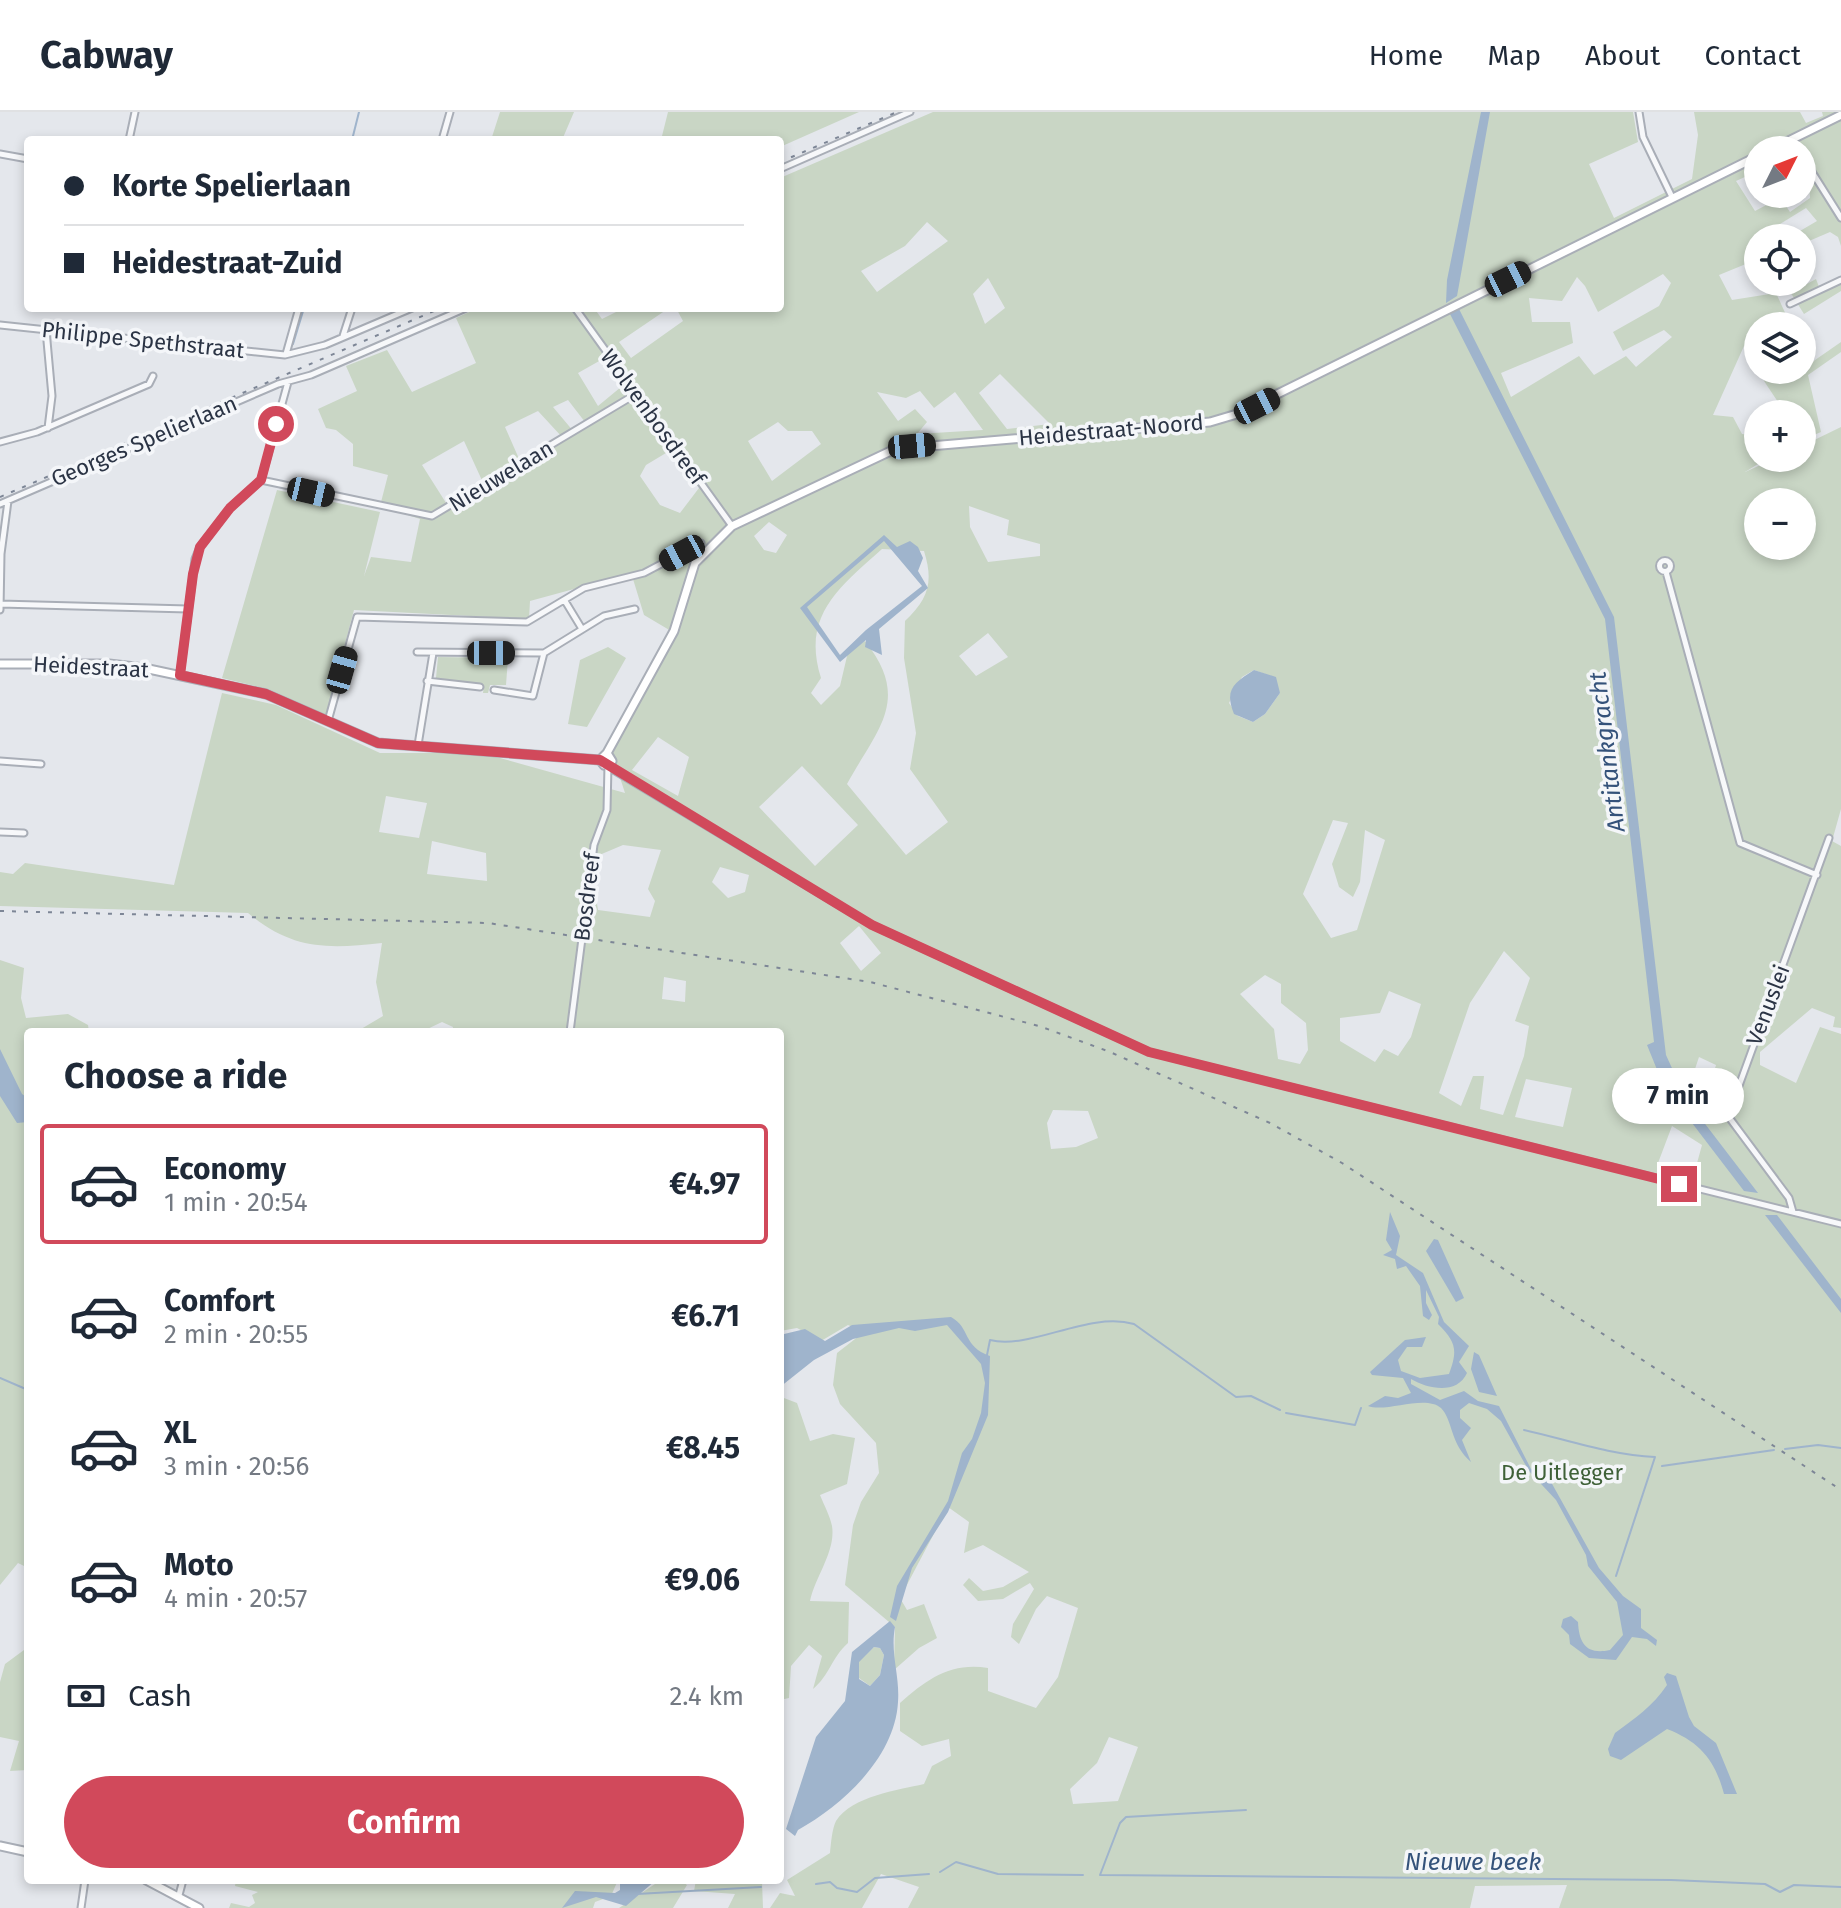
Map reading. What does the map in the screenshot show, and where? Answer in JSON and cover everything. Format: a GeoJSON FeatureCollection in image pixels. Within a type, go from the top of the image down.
{"type":"FeatureCollection","features":[{"type":"Feature","properties":{"kind":"street"},"geometry":{"type":"LineString","coordinates":[[130,136],[135,112]]}},
{"type":"Feature","properties":{"kind":"street"},"geometry":{"type":"LineString","coordinates":[[439,112],[450,113],[443,136]]}},
{"type":"Feature","properties":{"kind":"street"},"geometry":{"type":"LineString","coordinates":[[784,167],[910,112]]}},
{"type":"Feature","properties":{"kind":"street"},"geometry":{"type":"LineString","coordinates":[[1639,112],[1643,137],[1672,197]]}},
{"type":"Feature","properties":{"kind":"street"},"geometry":{"type":"LineString","coordinates":[[1800,136],[1841,115]]}},
{"type":"Feature","properties":{"kind":"street"},"geometry":{"type":"LineString","coordinates":[[0,154],[24,158]]}},
{"type":"Feature","properties":{"kind":"street","name":"Heidestraat-Noord"},"geometry":{"type":"LineString","coordinates":[[607,753],[674,631],[695,563],[732,526],[895,449],[1210,422],[1237,414],[1744,163]]}},
{"type":"Feature","properties":{"kind":"street"},"geometry":{"type":"LineString","coordinates":[[1816,178],[1841,218]]}},
{"type":"Feature","properties":{"kind":"street"},"geometry":{"type":"LineString","coordinates":[[1790,304],[1841,280]]}},
{"type":"Feature","properties":{"kind":"street"},"geometry":{"type":"LineString","coordinates":[[285,355],[298,312]]}},
{"type":"Feature","properties":{"kind":"street"},"geometry":{"type":"LineString","coordinates":[[343,337],[351,312]]}},
{"type":"Feature","properties":{"kind":"street"},"geometry":{"type":"LineString","coordinates":[[285,355],[343,337],[402,312]]}},
{"type":"Feature","properties":{"kind":"street","name":"Georges Spelierlaan"},"geometry":{"type":"LineString","coordinates":[[0,504],[456,312]]}},
{"type":"Feature","properties":{"kind":"street","name":"Wolvenbosdreef"},"geometry":{"type":"LineString","coordinates":[[578,312],[732,526]]}},
{"type":"Feature","properties":{"kind":"street","name":"Philippe Spethstraat"},"geometry":{"type":"LineString","coordinates":[[0,325],[285,355]]}},
{"type":"Feature","properties":{"kind":"street"},"geometry":{"type":"LineString","coordinates":[[46,330],[52,396],[48,428]]}},
{"type":"Feature","properties":{"kind":"street"},"geometry":{"type":"LineString","coordinates":[[0,442],[48,428],[149,384],[153,376]]}},
{"type":"Feature","properties":{"kind":"street"},"geometry":{"type":"LineString","coordinates":[[180,675],[200,547],[230,508],[261,480],[288,382]]}},
{"type":"Feature","properties":{"kind":"street","name":"Nieuwelaan"},"geometry":{"type":"LineString","coordinates":[[261,480],[432,516],[636,394]]}},
{"type":"Feature","properties":{"kind":"street"},"geometry":{"type":"LineString","coordinates":[[0,610],[1,554],[8,500]]}},
{"type":"Feature","properties":{"kind":"street"},"geometry":{"type":"LineString","coordinates":[[327,722],[357,617],[527,622],[584,588],[644,573],[701,543]]}},
{"type":"Feature","properties":{"kind":"street"},"geometry":{"type":"LineString","coordinates":[[1666,572],[1740,843],[1817,875]]}},
{"type":"Feature","properties":{"kind":"street"},"geometry":{"type":"LineString","coordinates":[[565,601],[582,629]]}},
{"type":"Feature","properties":{"kind":"street"},"geometry":{"type":"LineString","coordinates":[[0,604],[188,609]]}},
{"type":"Feature","properties":{"kind":"street"},"geometry":{"type":"LineString","coordinates":[[417,652],[544,653],[604,616],[635,609]]}},
{"type":"Feature","properties":{"kind":"street"},"geometry":{"type":"LineString","coordinates":[[418,745],[433,653]]}},
{"type":"Feature","properties":{"kind":"street"},"geometry":{"type":"LineString","coordinates":[[494,690],[533,696],[544,653]]}},
{"type":"Feature","properties":{"kind":"street","name":"Heidestraat"},"geometry":{"type":"LineString","coordinates":[[0,664],[109,664],[180,675],[266,694],[378,743],[600,760],[609,764]]}},
{"type":"Feature","properties":{"kind":"street"},"geometry":{"type":"LineString","coordinates":[[427,681],[480,687]]}},
{"type":"Feature","properties":{"kind":"street"},"geometry":{"type":"LineString","coordinates":[[600,760],[607,753],[612,758],[609,764],[872,925],[1149,1052],[1841,1224]]}},
{"type":"Feature","properties":{"kind":"street"},"geometry":{"type":"LineString","coordinates":[[0,761],[41,764]]}},
{"type":"Feature","properties":{"kind":"street","name":"Bosdreef"},"geometry":{"type":"LineString","coordinates":[[571,1028],[594,845],[607,810],[609,764]]}},
{"type":"Feature","properties":{"kind":"street"},"geometry":{"type":"LineString","coordinates":[[0,832],[24,833]]}},
{"type":"Feature","properties":{"kind":"street","name":"Venuslei"},"geometry":{"type":"LineString","coordinates":[[1793,1212],[1789,1198],[1728,1116],[1829,838]]}},
{"type":"Feature","properties":{"kind":"street"},"geometry":{"type":"LineString","coordinates":[[0,1846],[24,1851]]}},
{"type":"Feature","properties":{"kind":"street"},"geometry":{"type":"LineString","coordinates":[[81,1908],[84,1884]]}},
{"type":"Feature","properties":{"kind":"street"},"geometry":{"type":"LineString","coordinates":[[156,1884],[199,1908]]}},
{"type":"Feature","properties":{"kind":"street"},"geometry":{"type":"LineString","coordinates":[[179,1895],[182,1884]]}},
{"type":"Feature","properties":{"kind":"green space"},"geometry":{"type":"Polygon","coordinates":[[[500,112],[574,112],[564,136],[492,136],[500,112]]]}},
{"type":"Feature","properties":{"kind":"green space"},"geometry":{"type":"Polygon","coordinates":[[[668,112],[859,112],[784,145],[784,136],[662,136],[668,112]]]}},
{"type":"Feature","properties":{"kind":"green space","name":"De Uitlegger"},"geometry":{"type":"Polygon","coordinates":[[[933,112],[1633,112],[1638,142],[1589,164],[1614,218],[1692,179],[1698,135],[1694,112],[1800,112],[1806,123],[1823,116],[1822,112],[1841,112],[1841,246],[1838,237],[1830,232],[1816,238],[1816,224],[1812,224],[1817,221],[1806,208],[1780,224],[1744,224],[1744,265],[1719,275],[1732,300],[1777,296],[1785,312],[1744,312],[1744,346],[1713,415],[1733,417],[1744,434],[1744,472],[1816,472],[1816,439],[1841,427],[1841,809],[1832,841],[1841,846],[1841,1028],[1833,1027],[1835,1017],[1812,1008],[1760,1052],[1760,1065],[1796,1083],[1820,1027],[1841,1034],[1841,1908],[1559,1908],[1567,1885],[1475,1886],[1470,1908],[908,1908],[919,1887],[881,1874],[862,1908],[770,1908],[780,1893],[795,1896],[787,1880],[830,1853],[835,1824],[843,1812],[876,1795],[924,1784],[932,1766],[951,1756],[949,1739],[922,1746],[900,1731],[900,1703],[940,1674],[975,1667],[988,1668],[988,1691],[1036,1708],[1058,1677],[1078,1608],[1047,1596],[1036,1609],[1019,1644],[1011,1637],[1013,1624],[1034,1589],[1030,1583],[1003,1599],[978,1601],[963,1585],[969,1578],[983,1591],[1003,1587],[1029,1572],[983,1545],[964,1553],[969,1522],[948,1507],[900,1598],[907,1610],[924,1604],[937,1638],[919,1648],[894,1670],[895,1627],[845,1585],[853,1525],[861,1502],[879,1473],[876,1443],[840,1404],[833,1385],[837,1353],[864,1332],[848,1325],[821,1341],[797,1328],[784,1330],[784,1028],[453,1028],[442,1022],[429,1028],[363,1028],[383,1016],[376,982],[382,943],[344,946],[311,944],[280,934],[248,913],[0,906],[0,872],[13,874],[25,863],[174,885],[222,693],[276,705],[380,753],[482,753],[625,793],[611,750],[671,631],[644,615],[633,579],[654,572],[651,568],[530,601],[529,619],[354,610],[326,715],[268,689],[222,678],[277,490],[380,512],[364,576],[371,557],[411,562],[420,519],[380,506],[388,475],[353,466],[353,444],[336,430],[326,428],[318,409],[357,391],[346,366],[387,350],[412,392],[476,363],[456,318],[469,312],[597,312],[602,319],[616,312],[663,312],[619,342],[631,358],[683,321],[678,312],[784,312],[784,176],[933,112]],[[927,222],[905,246],[861,271],[877,292],[948,241],[927,222]],[[1663,274],[1598,312],[1577,277],[1562,301],[1529,298],[1532,322],[1570,322],[1573,343],[1501,373],[1511,397],[1579,356],[1594,375],[1626,356],[1636,367],[1672,337],[1664,330],[1623,351],[1613,332],[1659,306],[1671,283],[1663,274]],[[988,278],[973,294],[985,324],[1005,308],[988,278]],[[601,360],[578,373],[598,406],[621,387],[601,360]],[[1000,374],[979,393],[1007,429],[1050,424],[1000,374]],[[920,391],[906,398],[877,392],[898,421],[915,409],[927,422],[917,434],[983,430],[955,392],[934,408],[920,391]],[[568,400],[553,407],[574,432],[585,422],[568,400]],[[538,411],[505,427],[520,461],[562,437],[538,411]],[[778,422],[748,441],[772,481],[821,444],[812,431],[788,431],[778,422]],[[464,441],[422,465],[448,506],[485,487],[464,441]],[[671,450],[646,465],[640,476],[660,505],[680,513],[699,488],[671,450]],[[969,506],[970,527],[988,562],[1040,556],[1040,544],[1007,535],[1009,520],[969,506]],[[769,522],[754,536],[764,550],[776,553],[787,535],[769,522]],[[882,549],[852,576],[828,604],[820,620],[816,656],[821,678],[811,693],[821,705],[840,686],[848,652],[865,641],[879,662],[886,680],[888,698],[878,730],[847,784],[906,855],[948,822],[910,769],[916,733],[904,658],[905,621],[927,590],[927,562],[924,551],[882,549]],[[988,633],[959,656],[976,676],[1008,657],[988,633]],[[1254,670],[1242,677],[1229,703],[1238,716],[1253,722],[1265,714],[1280,693],[1265,674],[1254,670]],[[658,737],[632,770],[678,796],[689,757],[658,737]],[[802,766],[759,807],[815,866],[858,825],[802,766]],[[386,796],[379,832],[419,838],[427,803],[386,796]],[[1333,820],[1303,894],[1331,938],[1357,930],[1385,840],[1365,830],[1360,882],[1353,897],[1339,887],[1332,864],[1348,823],[1333,820]],[[432,841],[427,874],[487,881],[486,853],[432,841]],[[623,845],[597,856],[593,879],[598,910],[650,917],[655,901],[648,889],[661,850],[623,845]],[[720,867],[712,882],[728,898],[745,892],[749,875],[720,867]],[[859,926],[840,943],[861,971],[881,953],[859,926]],[[1504,951],[1470,1003],[1439,1093],[1461,1106],[1473,1076],[1484,1076],[1480,1109],[1503,1115],[1524,1056],[1529,1026],[1515,1021],[1530,978],[1504,951]],[[1265,975],[1240,994],[1274,1029],[1278,1059],[1300,1064],[1308,1050],[1306,1023],[1281,1003],[1281,984],[1265,975]],[[664,977],[662,999],[685,1002],[686,981],[664,977]],[[1389,991],[1380,1013],[1340,1018],[1340,1041],[1375,1062],[1384,1049],[1398,1056],[1411,1037],[1421,1004],[1389,991]],[[1699,1057],[1693,1075],[1708,1091],[1716,1065],[1699,1057]],[[1526,1079],[1515,1117],[1563,1127],[1572,1088],[1526,1079]],[[1053,1110],[1047,1123],[1051,1149],[1076,1147],[1098,1138],[1088,1111],[1053,1110]],[[1672,1126],[1658,1163],[1694,1174],[1702,1145],[1672,1126]],[[1109,1737],[1097,1763],[1070,1789],[1073,1804],[1118,1801],[1138,1747],[1109,1737]]]}},
{"type":"Feature","properties":{"kind":"green space"},"geometry":{"type":"Polygon","coordinates":[[[1841,276],[1841,291],[1803,312],[1793,296],[1816,296],[1816,279],[1819,287],[1841,276]]]}},
{"type":"Feature","properties":{"kind":"green space"},"geometry":{"type":"Polygon","coordinates":[[[1841,342],[1841,352],[1816,369],[1816,359],[1841,342]]]}},
{"type":"Feature","properties":{"kind":"green space"},"geometry":{"type":"Polygon","coordinates":[[[1766,384],[1810,384],[1814,400],[1777,400],[1766,384]]]}},
{"type":"Feature","properties":{"kind":"green space"},"geometry":{"type":"Polygon","coordinates":[[[1816,410],[1821,432],[1816,434],[1816,410]]]}},
{"type":"Feature","properties":{"kind":"green space"},"geometry":{"type":"Polygon","coordinates":[[[608,647],[626,658],[587,727],[568,724],[580,660],[608,647]]]}},
{"type":"Feature","properties":{"kind":"green space"},"geometry":{"type":"Polygon","coordinates":[[[438,657],[508,658],[506,685],[490,685],[488,693],[483,693],[484,685],[436,678],[438,657]]]}},
{"type":"Feature","properties":{"kind":"green space"},"geometry":{"type":"Polygon","coordinates":[[[0,960],[24,968],[21,998],[26,1018],[68,1014],[88,1028],[24,1028],[24,1566],[18,1563],[0,1585],[0,960]]]}},
{"type":"Feature","properties":{"kind":"green space"},"geometry":{"type":"Polygon","coordinates":[[[784,1398],[797,1403],[810,1441],[833,1434],[855,1438],[847,1484],[820,1495],[831,1522],[832,1535],[810,1601],[849,1602],[848,1643],[813,1689],[822,1656],[809,1645],[791,1666],[789,1698],[784,1699],[784,1398]]]}},
{"type":"Feature","properties":{"kind":"green space"},"geometry":{"type":"Polygon","coordinates":[[[874,1647],[880,1648],[884,1655],[880,1675],[870,1686],[859,1678],[859,1661],[874,1647]]]}},
{"type":"Feature","properties":{"kind":"green space"},"geometry":{"type":"Polygon","coordinates":[[[24,1650],[24,1770],[10,1771],[19,1741],[0,1737],[0,1682],[5,1664],[24,1650]]]}},
{"type":"Feature","properties":{"kind":"green space"},"geometry":{"type":"Polygon","coordinates":[[[616,1884],[611,1896],[595,1902],[593,1908],[229,1908],[231,1903],[249,1907],[255,1903],[252,1895],[258,1892],[235,1886],[616,1884]]]}},
{"type":"Feature","properties":{"kind":"green space"},"geometry":{"type":"Polygon","coordinates":[[[655,1884],[687,1885],[673,1908],[619,1908],[655,1884]]]}},
{"type":"Feature","properties":{"kind":"green space"},"geometry":{"type":"Polygon","coordinates":[[[695,1884],[762,1884],[763,1908],[728,1908],[735,1894],[694,1891],[695,1884]]]}},
{"type":"Feature","properties":{"kind":"water"},"geometry":{"type":"Polygon","coordinates":[[[1481,112],[1490,112],[1457,296],[1446,303],[1447,280],[1481,112]]]}},
{"type":"Feature","properties":{"kind":"water","name":"Antitankgracht"},"geometry":{"type":"Polygon","coordinates":[[[1459,309],[1614,617],[1666,1055],[1686,1099],[1758,1193],[1744,1191],[1676,1102],[1671,1104],[1647,1045],[1654,1042],[1605,619],[1450,314],[1459,309]]]}},
{"type":"Feature","properties":{"kind":"water"},"geometry":{"type":"Polygon","coordinates":[[[884,535],[897,547],[910,541],[918,547],[923,558],[918,571],[928,588],[879,629],[882,655],[865,647],[866,640],[840,662],[800,608],[884,535]],[[884,541],[807,607],[840,655],[922,586],[884,541]]]}},
{"type":"Feature","properties":{"kind":"water"},"geometry":{"type":"Polygon","coordinates":[[[1254,670],[1276,677],[1280,693],[1265,714],[1253,722],[1234,714],[1230,698],[1236,683],[1254,670]]]}},
{"type":"Feature","properties":{"kind":"water"},"geometry":{"type":"Polygon","coordinates":[[[0,1049],[24,1095],[24,1122],[17,1123],[0,1096],[0,1049]]]}},
{"type":"Feature","properties":{"kind":"water"},"geometry":{"type":"Polygon","coordinates":[[[1390,1212],[1400,1236],[1396,1255],[1423,1273],[1444,1322],[1469,1346],[1459,1362],[1467,1373],[1456,1385],[1434,1387],[1411,1379],[1411,1384],[1440,1400],[1464,1391],[1478,1401],[1499,1406],[1531,1469],[1546,1474],[1599,1568],[1623,1596],[1641,1609],[1641,1628],[1657,1640],[1656,1646],[1647,1639],[1632,1637],[1616,1660],[1589,1658],[1570,1644],[1569,1635],[1561,1627],[1563,1619],[1571,1616],[1578,1622],[1582,1642],[1586,1646],[1595,1651],[1610,1650],[1623,1635],[1617,1602],[1588,1566],[1586,1555],[1556,1500],[1529,1471],[1501,1421],[1487,1409],[1469,1403],[1460,1410],[1460,1418],[1471,1428],[1462,1440],[1471,1462],[1459,1448],[1445,1413],[1434,1404],[1368,1406],[1385,1396],[1398,1398],[1411,1393],[1403,1378],[1372,1375],[1370,1372],[1405,1340],[1426,1337],[1422,1347],[1407,1347],[1398,1360],[1401,1371],[1420,1378],[1449,1374],[1454,1359],[1452,1341],[1438,1324],[1439,1317],[1426,1290],[1426,1303],[1432,1315],[1429,1320],[1423,1316],[1420,1286],[1406,1266],[1397,1269],[1395,1259],[1383,1255],[1392,1250],[1386,1240],[1390,1212]]]}},
{"type":"Feature","properties":{"kind":"water"},"geometry":{"type":"Polygon","coordinates":[[[1765,1215],[1777,1215],[1841,1299],[1841,1313],[1765,1215]]]}},
{"type":"Feature","properties":{"kind":"water"},"geometry":{"type":"Polygon","coordinates":[[[1434,1239],[1438,1240],[1464,1298],[1456,1302],[1426,1251],[1434,1239]]]}},
{"type":"Feature","properties":{"kind":"water"},"geometry":{"type":"Polygon","coordinates":[[[951,1317],[962,1326],[975,1347],[990,1356],[988,1415],[948,1512],[912,1568],[896,1621],[890,1617],[897,1586],[948,1501],[962,1453],[972,1439],[981,1413],[985,1383],[981,1364],[947,1325],[915,1331],[899,1328],[853,1339],[814,1360],[784,1384],[784,1334],[805,1329],[825,1341],[852,1325],[951,1317]]]}},
{"type":"Feature","properties":{"kind":"water"},"geometry":{"type":"Polygon","coordinates":[[[1474,1352],[1479,1355],[1497,1396],[1479,1392],[1471,1369],[1474,1352]]]}},
{"type":"Feature","properties":{"kind":"water"},"geometry":{"type":"Polygon","coordinates":[[[890,1621],[895,1627],[898,1702],[895,1722],[877,1760],[864,1777],[832,1807],[798,1830],[795,1836],[786,1829],[816,1737],[845,1701],[852,1652],[890,1621]],[[874,1647],[859,1662],[859,1679],[870,1686],[880,1675],[884,1655],[880,1648],[874,1647]]]}},
{"type":"Feature","properties":{"kind":"water"},"geometry":{"type":"Polygon","coordinates":[[[1667,1673],[1676,1676],[1694,1726],[1716,1743],[1737,1794],[1724,1794],[1711,1762],[1697,1746],[1667,1729],[1621,1760],[1610,1756],[1608,1749],[1615,1733],[1656,1699],[1667,1685],[1664,1677],[1667,1673]]]}},
{"type":"Feature","properties":{"kind":"water"},"geometry":{"type":"Polygon","coordinates":[[[620,1884],[651,1884],[626,1906],[596,1897],[562,1908],[575,1891],[615,1893],[620,1890],[620,1884]]]}},
{"type":"Feature","properties":{"kind":"waterway"},"geometry":{"type":"LineString","coordinates":[[353,136],[359,112]]}},
{"type":"Feature","properties":{"kind":"waterway"},"geometry":{"type":"LineString","coordinates":[[293,344],[303,312]]}},
{"type":"Feature","properties":{"kind":"waterway"},"geometry":{"type":"LineString","coordinates":[[326,724],[338,729]]}},
{"type":"Feature","properties":{"kind":"waterway"},"geometry":{"type":"LineString","coordinates":[[987,1355],[990,1340],[1023,1340],[1098,1322],[1134,1324],[1236,1397],[1251,1396],[1280,1410]]}},
{"type":"Feature","properties":{"kind":"waterway"},"geometry":{"type":"LineString","coordinates":[[0,1378],[24,1388]]}},
{"type":"Feature","properties":{"kind":"waterway"},"geometry":{"type":"LineString","coordinates":[[1286,1413],[1355,1425],[1361,1408]]}},
{"type":"Feature","properties":{"kind":"waterway"},"geometry":{"type":"LineString","coordinates":[[1524,1430],[1606,1450],[1655,1457],[1616,1576]]}},
{"type":"Feature","properties":{"kind":"waterway"},"geometry":{"type":"LineString","coordinates":[[1785,1449],[1818,1445],[1841,1448]]}},
{"type":"Feature","properties":{"kind":"waterway"},"geometry":{"type":"LineString","coordinates":[[1662,1466],[1774,1450]]}},
{"type":"Feature","properties":{"kind":"waterway","name":"Nieuwe beek"},"geometry":{"type":"LineString","coordinates":[[1246,1810],[1126,1817],[1120,1823],[1100,1875],[1671,1880],[1765,1884],[1780,1892],[1794,1885],[1841,1887]]}},
{"type":"Feature","properties":{"kind":"waterway","name":"Nieuwe beek"},"geometry":{"type":"LineString","coordinates":[[940,1872],[956,1862],[998,1874],[1083,1875]]}},
{"type":"Feature","properties":{"kind":"waterway","name":"Nieuwe beek"},"geometry":{"type":"LineString","coordinates":[[816,1884],[830,1882],[837,1888],[857,1892],[875,1878],[929,1874]]}},
{"type":"Feature","properties":{"kind":"waterway","name":"Nieuwe beek"},"geometry":{"type":"LineString","coordinates":[[637,1894],[761,1887]]}},
{"type":"Feature","properties":{"kind":"railway"},"geometry":{"type":"LineString","coordinates":[[784,160],[897,112]]}},
{"type":"Feature","properties":{"kind":"railway"},"geometry":{"type":"LineString","coordinates":[[0,497],[432,312]]}},
{"type":"Feature","properties":{"kind":"railway"},"geometry":{"type":"LineString","coordinates":[[0,911],[488,923],[870,982],[1039,1026],[1110,1052],[1270,1123],[1342,1163],[1841,1490]]}},
{"type":"Feature","properties":{"kind":"route"},"geometry":{"type":"LineString","coordinates":[[276,424],[261,480],[230,508],[200,547],[195,559],[180,675],[266,694],[378,743],[600,760],[872,925],[1149,1052],[1679,1184]]}}]}
